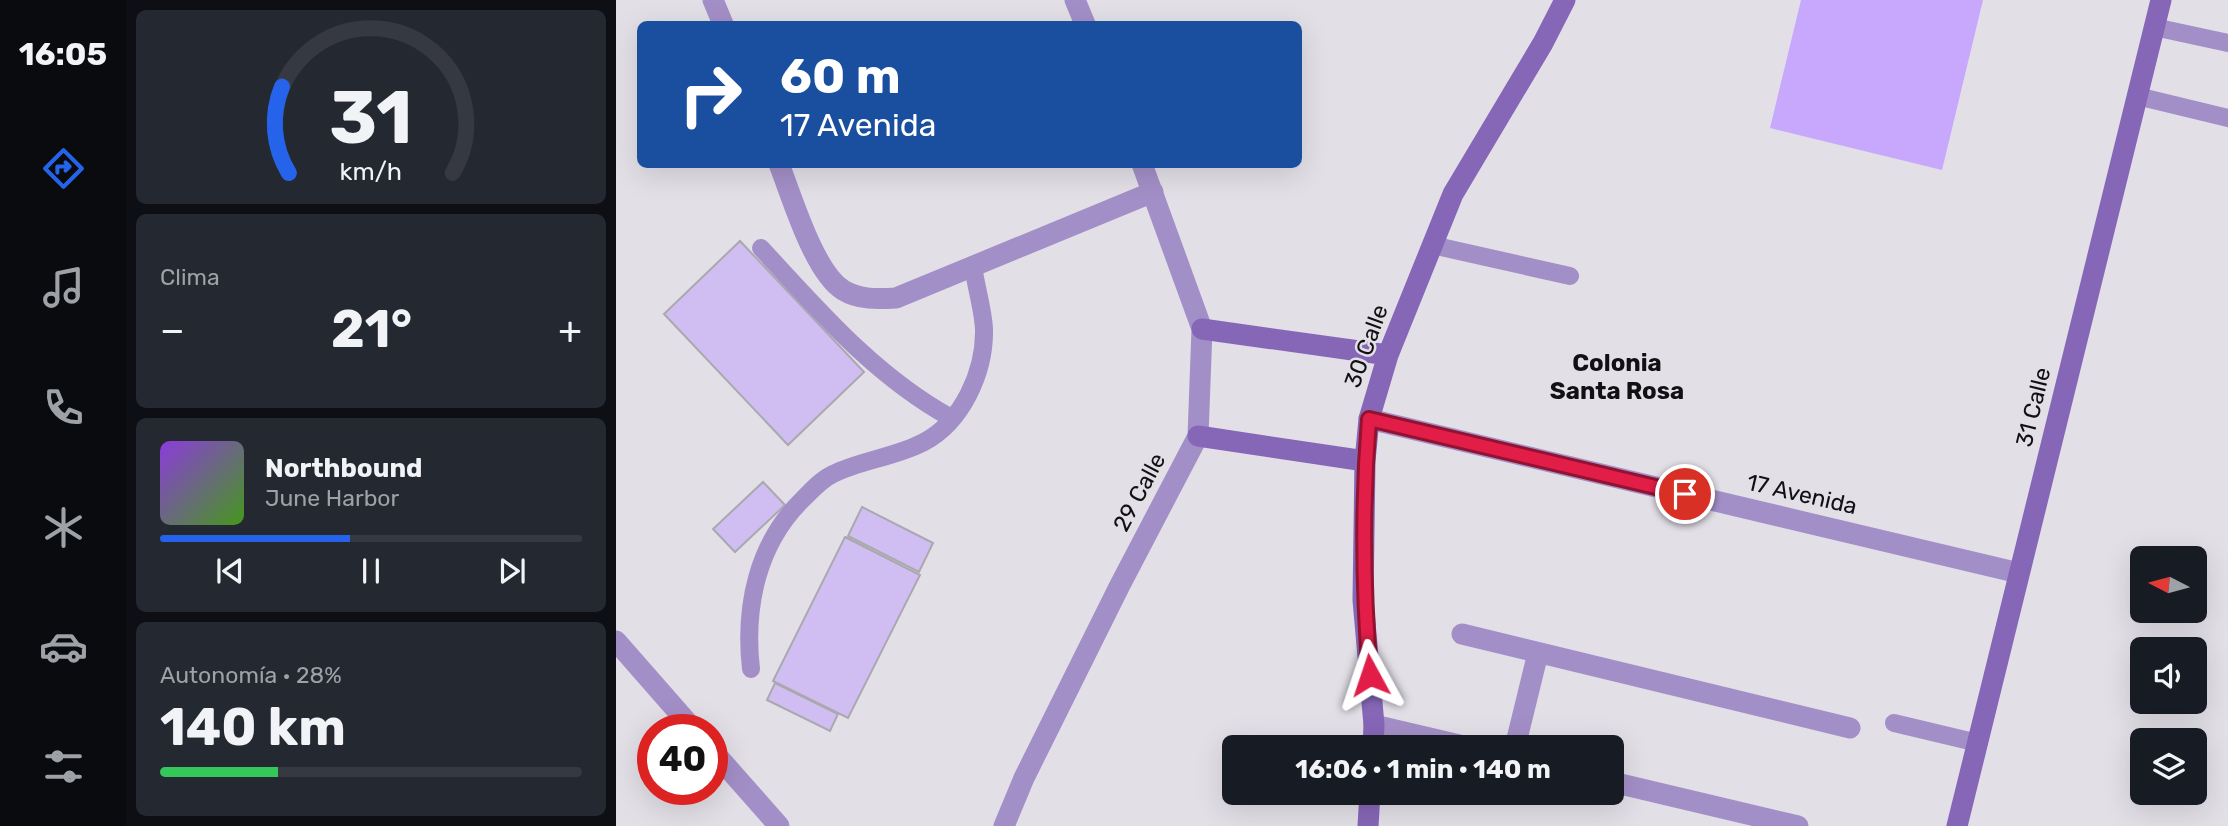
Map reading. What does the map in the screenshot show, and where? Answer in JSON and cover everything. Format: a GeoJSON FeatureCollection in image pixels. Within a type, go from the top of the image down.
{"type":"FeatureCollection","features":[{"type":"Feature","properties":{"kind":"street"},"geometry":{"type":"LineString","coordinates":[[713,0],[722,21]]}},
{"type":"Feature","properties":{"kind":"street"},"geometry":{"type":"LineString","coordinates":[[1075,0],[1084,21]]}},
{"type":"Feature","properties":{"kind":"street","name":"30 Calle"},"geometry":{"type":"LineString","coordinates":[[1374,735],[1363,600],[1365,461],[1369,419],[1388,355],[1453,194],[1543,43],[1565,0]]}},
{"type":"Feature","properties":{"kind":"street","name":"31 Calle"},"geometry":{"type":"LineString","coordinates":[[1957,826],[2161,0]]}},
{"type":"Feature","properties":{"kind":"street"},"geometry":{"type":"LineString","coordinates":[[781,168],[820,266],[842,290],[870,299],[896,298],[1153,192]]}},
{"type":"Feature","properties":{"kind":"street","name":"29 Calle"},"geometry":{"type":"LineString","coordinates":[[1004,826],[1024,778],[1108,609],[1198,436],[1202,329],[1144,168]]}},
{"type":"Feature","properties":{"kind":"street"},"geometry":{"type":"LineString","coordinates":[[1202,329],[1388,355]]}},
{"type":"Feature","properties":{"kind":"street","name":"17 Avenida"},"geometry":{"type":"LineString","coordinates":[[1369,419],[2019,573]]}},
{"type":"Feature","properties":{"kind":"street"},"geometry":{"type":"LineString","coordinates":[[1198,436],[1365,461]]}},
{"type":"Feature","properties":{"kind":"street"},"geometry":{"type":"LineString","coordinates":[[1462,634],[1850,728]]}},
{"type":"Feature","properties":{"kind":"street"},"geometry":{"type":"LineString","coordinates":[[616,641],[680,714]]}},
{"type":"Feature","properties":{"kind":"street"},"geometry":{"type":"LineString","coordinates":[[1518,735],[1538,653]]}},
{"type":"Feature","properties":{"kind":"street"},"geometry":{"type":"LineString","coordinates":[[1374,725],[1417,735]]}},
{"type":"Feature","properties":{"kind":"street"},"geometry":{"type":"LineString","coordinates":[[728,768],[779,826]]}},
{"type":"Feature","properties":{"kind":"street"},"geometry":{"type":"LineString","coordinates":[[1624,785],[1798,826]]}},
{"type":"Feature","properties":{"kind":"street"},"geometry":{"type":"LineString","coordinates":[[1368,826],[1369,805]]}},
{"type":"Feature","properties":{"kind":"lane"},"geometry":{"type":"LineString","coordinates":[[2154,27],[2228,43]]}},
{"type":"Feature","properties":{"kind":"lane"},"geometry":{"type":"LineString","coordinates":[[2137,96],[2228,118]]}},
{"type":"Feature","properties":{"kind":"lane"},"geometry":{"type":"LineString","coordinates":[[1432,245],[1570,276]]}},
{"type":"Feature","properties":{"kind":"lane"},"geometry":{"type":"LineString","coordinates":[[761,248],[870,362],[918,400],[951,418]]}},
{"type":"Feature","properties":{"kind":"lane"},"geometry":{"type":"LineString","coordinates":[[751,669],[748,644],[752,593],[770,545],[797,505],[831,474],[923,443],[942,429],[969,394],[982,351],[984,329],[973,266]]}},
{"type":"Feature","properties":{"kind":"lane"},"geometry":{"type":"LineString","coordinates":[[1894,723],[1978,743]]}},
{"type":"Feature","properties":{"kind":"shaded area"},"geometry":{"type":"Polygon","coordinates":[[[1801,0],[1983,0],[1942,170],[1770,128],[1801,0]]]}},
{"type":"Feature","properties":{"kind":"building"},"geometry":{"type":"Polygon","coordinates":[[[740,241],[864,372],[788,445],[664,314],[740,241]]]}},
{"type":"Feature","properties":{"kind":"building"},"geometry":{"type":"Polygon","coordinates":[[[763,482],[785,505],[735,552],[713,529],[763,482]]]}},
{"type":"Feature","properties":{"kind":"building"},"geometry":{"type":"Polygon","coordinates":[[[862,507],[933,543],[919,572],[848,536],[862,507]]]}},
{"type":"Feature","properties":{"kind":"building"},"geometry":{"type":"Polygon","coordinates":[[[845,537],[920,575],[848,718],[773,681],[845,537]]]}},
{"type":"Feature","properties":{"kind":"building"},"geometry":{"type":"Polygon","coordinates":[[[775,683],[838,714],[830,731],[767,700],[775,683]]]}},
{"type":"Feature","properties":{"kind":"district","name":"Colonia Santa Rosa"},"geometry":{"type":"Point","coordinates":[1617,377]}},
{"type":"Feature","properties":{"kind":"route"},"geometry":{"type":"LineString","coordinates":[[1370,675],[1363,600],[1365,461],[1369,419],[1685,494]]}}]}
